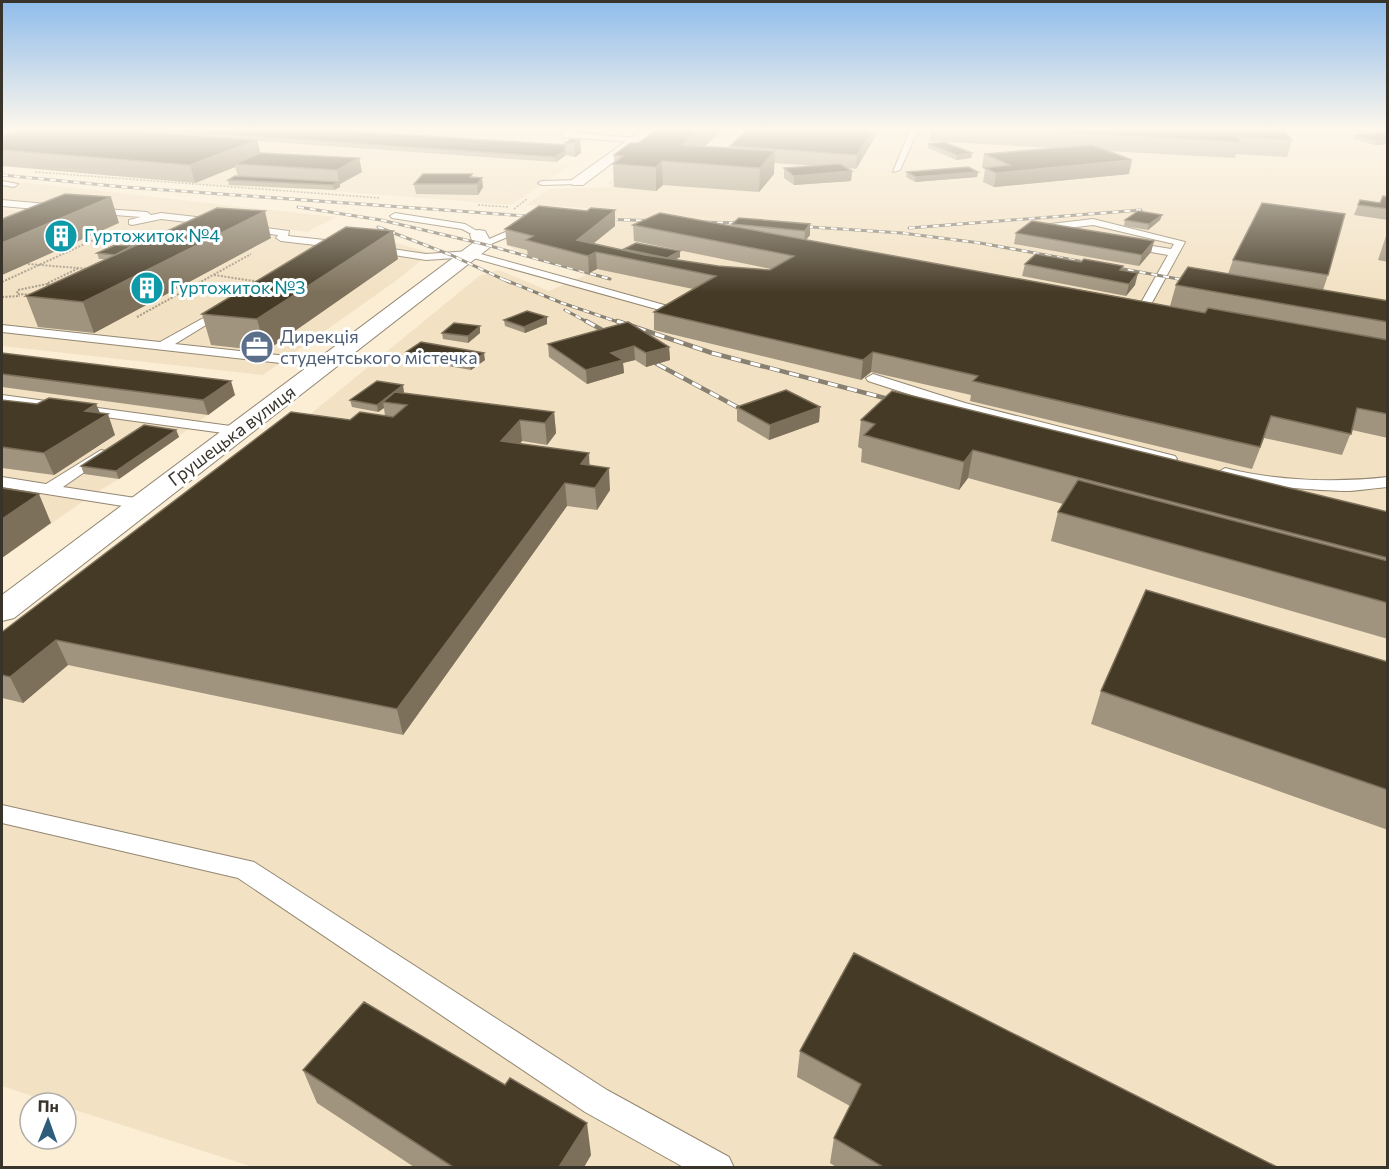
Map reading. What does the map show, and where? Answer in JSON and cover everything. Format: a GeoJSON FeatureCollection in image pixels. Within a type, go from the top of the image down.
{"type":"FeatureCollection","features":[{"type":"Feature","properties":{"kind":"street","name":"Грушецька вулиця"},"geometry":{"type":"LineString","coordinates":[[2,611],[325,364],[477,244]]}},
{"type":"Feature","properties":{"kind":"lane"},"geometry":{"type":"LineString","coordinates":[[2,203],[48,207],[50,212],[68,213]]}},
{"type":"Feature","properties":{"kind":"lane"},"geometry":{"type":"LineString","coordinates":[[82,210],[161,216],[286,233],[281,238]]}},
{"type":"Feature","properties":{"kind":"lane"},"geometry":{"type":"LineString","coordinates":[[132,222],[161,216]]}},
{"type":"Feature","properties":{"kind":"lane"},"geometry":{"type":"LineString","coordinates":[[394,216],[465,227],[477,244],[670,310]]}},
{"type":"Feature","properties":{"kind":"lane"},"geometry":{"type":"LineString","coordinates":[[1075,234],[1042,228],[1093,222],[1179,242],[1144,308]]}},
{"type":"Feature","properties":{"kind":"lane"},"geometry":{"type":"LineString","coordinates":[[216,231],[234,225]]}},
{"type":"Feature","properties":{"kind":"lane"},"geometry":{"type":"LineString","coordinates":[[358,247],[426,257],[512,232]]}},
{"type":"Feature","properties":{"kind":"lane"},"geometry":{"type":"LineString","coordinates":[[281,238],[334,244],[315,255]]}},
{"type":"Feature","properties":{"kind":"lane"},"geometry":{"type":"LineString","coordinates":[[1119,243],[1174,253]]}},
{"type":"Feature","properties":{"kind":"lane"},"geometry":{"type":"LineString","coordinates":[[163,346],[267,284]]}},
{"type":"Feature","properties":{"kind":"lane"},"geometry":{"type":"LineString","coordinates":[[7,330],[32,321]]}},
{"type":"Feature","properties":{"kind":"lane"},"geometry":{"type":"LineString","coordinates":[[7,330],[325,364]]}},
{"type":"Feature","properties":{"kind":"lane"},"geometry":{"type":"LineString","coordinates":[[873,378],[960,406],[1185,463]]}},
{"type":"Feature","properties":{"kind":"lane"},"geometry":{"type":"LineString","coordinates":[[2,399],[238,431]]}},
{"type":"Feature","properties":{"kind":"lane"},"geometry":{"type":"LineString","coordinates":[[134,432],[153,419]]}},
{"type":"Feature","properties":{"kind":"lane"},"geometry":{"type":"LineString","coordinates":[[50,489],[115,444]]}},
{"type":"Feature","properties":{"kind":"lane"},"geometry":{"type":"LineString","coordinates":[[1208,469],[1242,478],[1350,486],[1388,482]]}},
{"type":"Feature","properties":{"kind":"lane"},"geometry":{"type":"LineString","coordinates":[[2,482],[142,504]]}},
{"type":"Feature","properties":{"kind":"lane"},"geometry":{"type":"LineString","coordinates":[[2,814],[245,869],[596,1101],[718,1167]]}},
{"type":"Feature","properties":{"kind":"path"},"geometry":{"type":"LineString","coordinates":[[207,185],[388,198]]}},
{"type":"Feature","properties":{"kind":"path"},"geometry":{"type":"LineString","coordinates":[[470,204],[516,207]]}},
{"type":"Feature","properties":{"kind":"path"},"geometry":{"type":"LineString","coordinates":[[2,282],[132,222]]}},
{"type":"Feature","properties":{"kind":"path"},"geometry":{"type":"LineString","coordinates":[[96,339],[281,238]]}},
{"type":"Feature","properties":{"kind":"path"},"geometry":{"type":"LineString","coordinates":[[28,264],[90,269]]}},
{"type":"Feature","properties":{"kind":"path"},"geometry":{"type":"LineString","coordinates":[[47,284],[55,287],[39,295],[17,294],[18,290],[31,285],[47,284],[80,268]]}},
{"type":"Feature","properties":{"kind":"path"},"geometry":{"type":"LineString","coordinates":[[213,275],[248,279],[267,284]]}},
{"type":"Feature","properties":{"kind":"path"},"geometry":{"type":"LineString","coordinates":[[51,276],[56,279],[65,279]]}},
{"type":"Feature","properties":{"kind":"shaded area"},"geometry":{"type":"Polygon","coordinates":[[[2,185],[43,185],[336,217],[307,232],[251,224],[2,202],[2,185]]]}},
{"type":"Feature","properties":{"kind":"shaded area"},"geometry":{"type":"Polygon","coordinates":[[[209,185],[542,185],[511,205],[310,189],[209,185]]]}},
{"type":"Feature","properties":{"kind":"shaded area"},"geometry":{"type":"Polygon","coordinates":[[[609,185],[1387,185],[1387,1167],[253,1167],[78,1111],[78,1091],[18,1091],[2,1086],[2,667],[479,276],[499,270],[549,291],[588,274],[528,256],[507,245],[545,218],[584,212],[587,208],[526,205],[549,189],[612,187],[609,185]]]}},
{"type":"Feature","properties":{"kind":"shaded area"},"geometry":{"type":"Polygon","coordinates":[[[2,209],[44,214],[54,211],[228,226],[229,232],[368,244],[380,238],[430,253],[401,277],[263,375],[2,346],[2,209]]]}},
{"type":"Feature","properties":{"kind":"shaded area"},"geometry":{"type":"Polygon","coordinates":[[[2,363],[237,394],[119,479],[92,495],[2,558],[2,363]]]}},
{"type":"Feature","properties":{"kind":"building"},"geometry":{"type":"Polygon","coordinates":[[[65,194],[111,197],[2,243],[2,219],[65,194]]]}},
{"type":"Feature","properties":{"kind":"building"},"geometry":{"type":"Polygon","coordinates":[[[1383,196],[1388,197],[1388,209],[1358,205],[1360,200],[1380,203],[1383,196]]]}},
{"type":"Feature","properties":{"kind":"building"},"geometry":{"type":"Polygon","coordinates":[[[1262,203],[1345,214],[1328,275],[1233,260],[1262,203]]]}},
{"type":"Feature","properties":{"kind":"building"},"geometry":{"type":"Polygon","coordinates":[[[539,206],[587,211],[591,208],[615,210],[577,240],[645,255],[718,266],[770,270],[794,256],[633,225],[660,213],[1205,313],[1208,308],[1388,340],[1388,414],[1357,408],[1351,434],[1271,416],[1260,447],[973,381],[978,376],[873,352],[863,360],[654,312],[716,276],[596,252],[588,256],[526,240],[533,236],[505,229],[539,206]]]}},
{"type":"Feature","properties":{"kind":"building"},"geometry":{"type":"Polygon","coordinates":[[[217,208],[265,211],[83,302],[26,296],[217,208]]]}},
{"type":"Feature","properties":{"kind":"building"},"geometry":{"type":"Polygon","coordinates":[[[1138,211],[1162,215],[1149,224],[1125,220],[1138,211]]]}},
{"type":"Feature","properties":{"kind":"building"},"geometry":{"type":"Polygon","coordinates":[[[739,218],[810,224],[805,231],[732,224],[739,218]]]}},
{"type":"Feature","properties":{"kind":"building"},"geometry":{"type":"Polygon","coordinates":[[[1032,221],[1154,241],[1142,255],[1016,233],[1032,221]]]}},
{"type":"Feature","properties":{"kind":"building"},"geometry":{"type":"Polygon","coordinates":[[[346,227],[393,231],[257,319],[202,314],[346,227]]]}},
{"type":"Feature","properties":{"kind":"building"},"geometry":{"type":"Polygon","coordinates":[[[138,236],[153,237],[139,243],[124,242],[138,236]]]}},
{"type":"Feature","properties":{"kind":"building"},"geometry":{"type":"Polygon","coordinates":[[[636,243],[680,251],[667,258],[624,249],[636,243]]]}},
{"type":"Feature","properties":{"kind":"building"},"geometry":{"type":"Polygon","coordinates":[[[115,245],[132,246],[115,255],[97,253],[115,245]]]}},
{"type":"Feature","properties":{"kind":"building"},"geometry":{"type":"Polygon","coordinates":[[[1036,254],[1123,266],[1120,270],[1138,273],[1129,284],[1025,264],[1036,254]]]}},
{"type":"Feature","properties":{"kind":"building"},"geometry":{"type":"Polygon","coordinates":[[[1188,267],[1388,301],[1388,322],[1176,285],[1188,267]]]}},
{"type":"Feature","properties":{"kind":"building"},"geometry":{"type":"Polygon","coordinates":[[[527,311],[547,317],[524,327],[504,320],[527,311]]]}},
{"type":"Feature","properties":{"kind":"building"},"geometry":{"type":"Polygon","coordinates":[[[628,322],[669,347],[646,353],[634,346],[611,353],[623,360],[586,370],[548,344],[628,322]]]}},
{"type":"Feature","properties":{"kind":"building"},"geometry":{"type":"Polygon","coordinates":[[[454,323],[480,326],[468,336],[442,333],[454,323]]]}},
{"type":"Feature","properties":{"kind":"building"},"geometry":{"type":"Polygon","coordinates":[[[421,342],[484,353],[470,363],[406,352],[421,342]]]}},
{"type":"Feature","properties":{"kind":"building"},"geometry":{"type":"Polygon","coordinates":[[[2,353],[231,381],[203,400],[2,374],[2,353]]]}},
{"type":"Feature","properties":{"kind":"building"},"geometry":{"type":"Polygon","coordinates":[[[377,381],[403,385],[377,405],[350,400],[377,381]]]}},
{"type":"Feature","properties":{"kind":"building"},"geometry":{"type":"Polygon","coordinates":[[[786,390],[820,407],[770,425],[737,407],[786,390]]]}},
{"type":"Feature","properties":{"kind":"building"},"geometry":{"type":"Polygon","coordinates":[[[892,391],[1388,512],[1388,558],[973,450],[964,462],[864,435],[875,424],[861,420],[892,391]]]}},
{"type":"Feature","properties":{"kind":"building"},"geometry":{"type":"Polygon","coordinates":[[[395,392],[554,412],[545,423],[520,420],[501,441],[589,453],[581,464],[609,468],[595,488],[565,483],[397,709],[56,640],[10,677],[2,675],[2,632],[291,412],[350,420],[360,412],[393,417],[407,405],[383,402],[395,392]]]}},
{"type":"Feature","properties":{"kind":"building"},"geometry":{"type":"Polygon","coordinates":[[[49,398],[96,404],[85,411],[108,414],[44,453],[2,447],[2,400],[37,404],[49,398]]]}},
{"type":"Feature","properties":{"kind":"building"},"geometry":{"type":"Polygon","coordinates":[[[144,425],[176,430],[116,471],[81,466],[144,425]]]}},
{"type":"Feature","properties":{"kind":"building"},"geometry":{"type":"Polygon","coordinates":[[[1078,480],[1388,561],[1388,603],[1058,512],[1078,480]]]}},
{"type":"Feature","properties":{"kind":"building"},"geometry":{"type":"Polygon","coordinates":[[[2,488],[39,494],[2,519],[2,488]]]}},
{"type":"Feature","properties":{"kind":"building"},"geometry":{"type":"Polygon","coordinates":[[[1146,590],[1388,662],[1388,790],[1101,691],[1146,590]]]}},
{"type":"Feature","properties":{"kind":"building"},"geometry":{"type":"Polygon","coordinates":[[[854,953],[1277,1167],[883,1167],[834,1138],[861,1084],[800,1051],[854,953]]]}},
{"type":"Feature","properties":{"kind":"building"},"geometry":{"type":"Polygon","coordinates":[[[364,1002],[505,1085],[510,1078],[587,1123],[559,1167],[453,1167],[303,1070],[364,1002]]]}},
{"type":"Feature","properties":{"kind":"railway"},"geometry":{"type":"LineString","coordinates":[[99,185],[540,217]]}},
{"type":"Feature","properties":{"kind":"railway"},"geometry":{"type":"LineString","coordinates":[[298,207],[381,220],[483,244],[610,279]]}},
{"type":"Feature","properties":{"kind":"railway"},"geometry":{"type":"LineString","coordinates":[[909,228],[1141,210]]}},
{"type":"Feature","properties":{"kind":"railway"},"geometry":{"type":"LineString","coordinates":[[600,219],[660,221]]}},
{"type":"Feature","properties":{"kind":"railway"},"geometry":{"type":"LineString","coordinates":[[693,222],[750,223]]}},
{"type":"Feature","properties":{"kind":"railway"},"geometry":{"type":"LineString","coordinates":[[795,226],[902,233],[980,243],[1195,282]]}},
{"type":"Feature","properties":{"kind":"railway"},"geometry":{"type":"LineString","coordinates":[[378,227],[451,255],[511,283]]}},
{"type":"Feature","properties":{"kind":"railway"},"geometry":{"type":"LineString","coordinates":[[505,280],[621,323]]}},
{"type":"Feature","properties":{"kind":"railway"},"geometry":{"type":"LineString","coordinates":[[565,310],[589,323]]}},
{"type":"Feature","properties":{"kind":"railway"},"geometry":{"type":"LineString","coordinates":[[586,321],[615,337]]}},
{"type":"Feature","properties":{"kind":"railway"},"geometry":{"type":"LineString","coordinates":[[617,321],[712,353],[900,402]]}},
{"type":"Feature","properties":{"kind":"railway"},"geometry":{"type":"LineString","coordinates":[[657,364],[739,408]]}},
{"type":"Feature","properties":{"kind":"place","name":"Гуртожиток №4"},"geometry":{"type":"Point","coordinates":[61,236]}},
{"type":"Feature","properties":{"kind":"place","name":"Гуртожиток №3"},"geometry":{"type":"Point","coordinates":[147,288]}},
{"type":"Feature","properties":{"kind":"place","name":"Дирекція студентського містечка"},"geometry":{"type":"Point","coordinates":[257,347]}}]}
